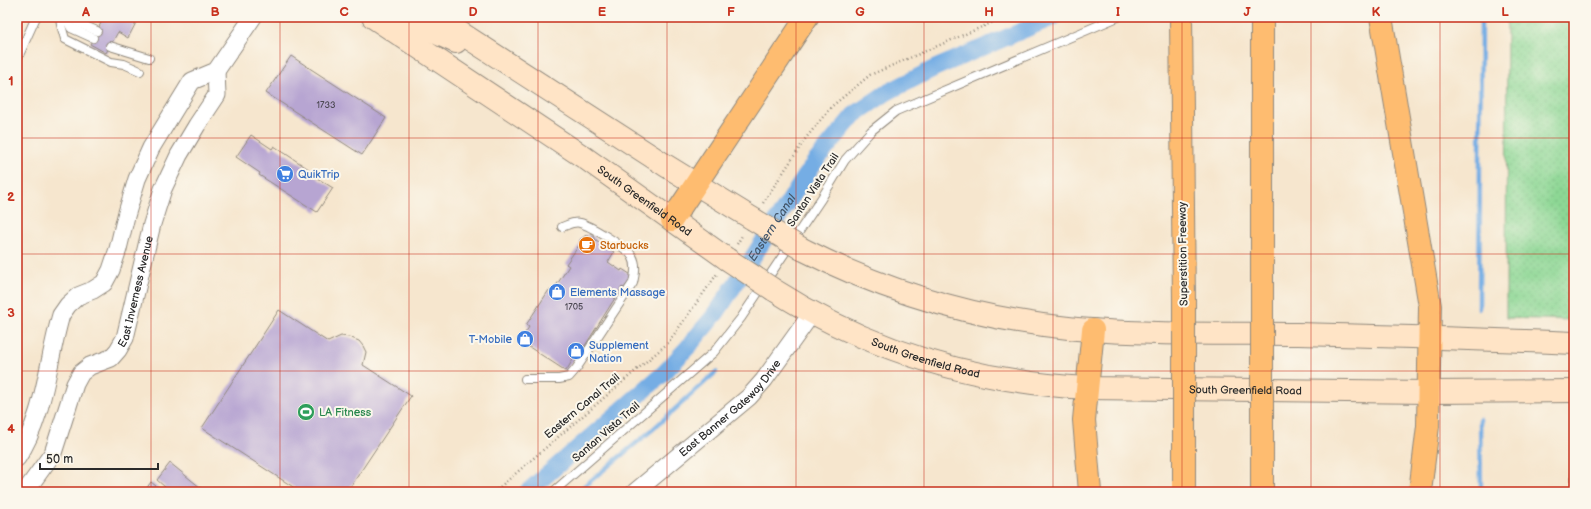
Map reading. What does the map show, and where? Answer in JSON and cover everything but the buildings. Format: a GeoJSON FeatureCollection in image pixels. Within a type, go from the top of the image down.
{"type":"FeatureCollection","features":[{"type":"Feature","properties":{"kind":"highway"},"geometry":{"type":"LineString","coordinates":[[672,220],[806,17]]}},
{"type":"Feature","properties":{"kind":"highway","name":"Superstition Freeway"},"geometry":{"type":"LineString","coordinates":[[1181,17],[1184,492]]}},
{"type":"Feature","properties":{"kind":"highway"},"geometry":{"type":"LineString","coordinates":[[1262,17],[1262,492]]}},
{"type":"Feature","properties":{"kind":"highway"},"geometry":{"type":"LineString","coordinates":[[1382,17],[1430,306],[1428,426],[1420,492]]}},
{"type":"Feature","properties":{"kind":"highway"},"geometry":{"type":"LineString","coordinates":[[1090,492],[1084,420],[1093,330]]}},
{"type":"Feature","properties":{"kind":"main road","name":"South Greenfield Road"},"geometry":{"type":"LineString","coordinates":[[373,17],[586,158],[727,259],[774,290],[812,313],[865,338],[921,359],[1008,380],[1087,388],[1429,392],[1574,391]]}},
{"type":"Feature","properties":{"kind":"main road"},"geometry":{"type":"LineString","coordinates":[[407,17],[423,28],[445,39],[496,56]]}},
{"type":"Feature","properties":{"kind":"main road"},"geometry":{"type":"LineString","coordinates":[[436,17],[696,183],[756,214],[802,249],[907,294],[949,306],[1028,322],[1093,330],[1127,332],[1430,337],[1574,343]]}},
{"type":"Feature","properties":{"kind":"street"},"geometry":{"type":"LineString","coordinates":[[17,458],[33,429],[41,404],[61,315],[68,305],[78,296],[93,290],[104,282],[112,270],[137,179],[151,148],[192,80],[216,71],[253,17]]}},
{"type":"Feature","properties":{"kind":"street","name":"East Inverness Avenue"},"geometry":{"type":"LineString","coordinates":[[25,492],[53,453],[75,384],[81,372],[90,366],[111,358],[125,338],[152,224],[163,189],[179,155],[197,124],[217,95],[216,71]]}},
{"type":"Feature","properties":{"kind":"street","name":"East Banner Gateway Drive"},"geometry":{"type":"LineString","coordinates":[[635,492],[749,397],[764,380],[812,313]]}},
{"type":"Feature","properties":{"kind":"lane"},"geometry":{"type":"LineString","coordinates":[[19,55],[36,17]]}},
{"type":"Feature","properties":{"kind":"lane"},"geometry":{"type":"LineString","coordinates":[[60,17],[65,39],[111,62],[124,64],[140,71]]}},
{"type":"Feature","properties":{"kind":"lane"},"geometry":{"type":"LineString","coordinates":[[65,17],[70,28],[95,34],[76,22],[73,17]]}},
{"type":"Feature","properties":{"kind":"lane","name":"Santan Vista Trail"},"geometry":{"type":"LineString","coordinates":[[553,492],[714,352],[741,318],[821,199],[845,160],[871,131],[896,111],[1118,17]]}},
{"type":"Feature","properties":{"kind":"lane"},"geometry":{"type":"LineString","coordinates":[[112,43],[128,51],[149,58]]}},
{"type":"Feature","properties":{"kind":"lane"},"geometry":{"type":"LineString","coordinates":[[525,379],[559,379],[569,377],[576,370],[633,283],[634,279],[634,261],[626,250],[589,226],[579,222],[562,227]]}},
{"type":"Feature","properties":{"kind":"path","name":"Eastern Canal Trail"},"geometry":{"type":"LineString","coordinates":[[494,492],[668,343],[727,259],[810,133],[831,107],[870,75],[1005,17]]}},
{"type":"Feature","properties":{"kind":"green space"},"geometry":{"type":"Polygon","coordinates":[[[1507,17],[1574,17],[1574,320],[1506,318],[1507,17]]]}},
{"type":"Feature","properties":{"kind":"waterway","name":"Eastern Canal"},"geometry":{"type":"LineString","coordinates":[[527,492],[664,373],[688,347],[717,312],[814,163],[854,115],[886,93],[935,68],[1054,17]]}},
{"type":"Feature","properties":{"kind":"waterway"},"geometry":{"type":"LineString","coordinates":[[1479,308],[1481,17]]}},
{"type":"Feature","properties":{"kind":"waterway"},"geometry":{"type":"LineString","coordinates":[[577,492],[652,430],[716,372]]}},
{"type":"Feature","properties":{"kind":"waterway"},"geometry":{"type":"LineString","coordinates":[[1480,419],[1481,492]]}},
{"type":"Feature","properties":{"kind":"place","name":"QuikTrip"},"geometry":{"type":"Point","coordinates":[285,174]}},
{"type":"Feature","properties":{"kind":"place","name":"Starbucks"},"geometry":{"type":"Point","coordinates":[587,245]}},
{"type":"Feature","properties":{"kind":"place","name":"Elements Massage"},"geometry":{"type":"Point","coordinates":[557,292]}},
{"type":"Feature","properties":{"kind":"place","name":"T-Mobile"},"geometry":{"type":"Point","coordinates":[525,339]}},
{"type":"Feature","properties":{"kind":"place","name":"Supplement Nation"},"geometry":{"type":"Point","coordinates":[576,351]}},
{"type":"Feature","properties":{"kind":"place","name":"LA Fitness"},"geometry":{"type":"Point","coordinates":[306,412]}}]}
